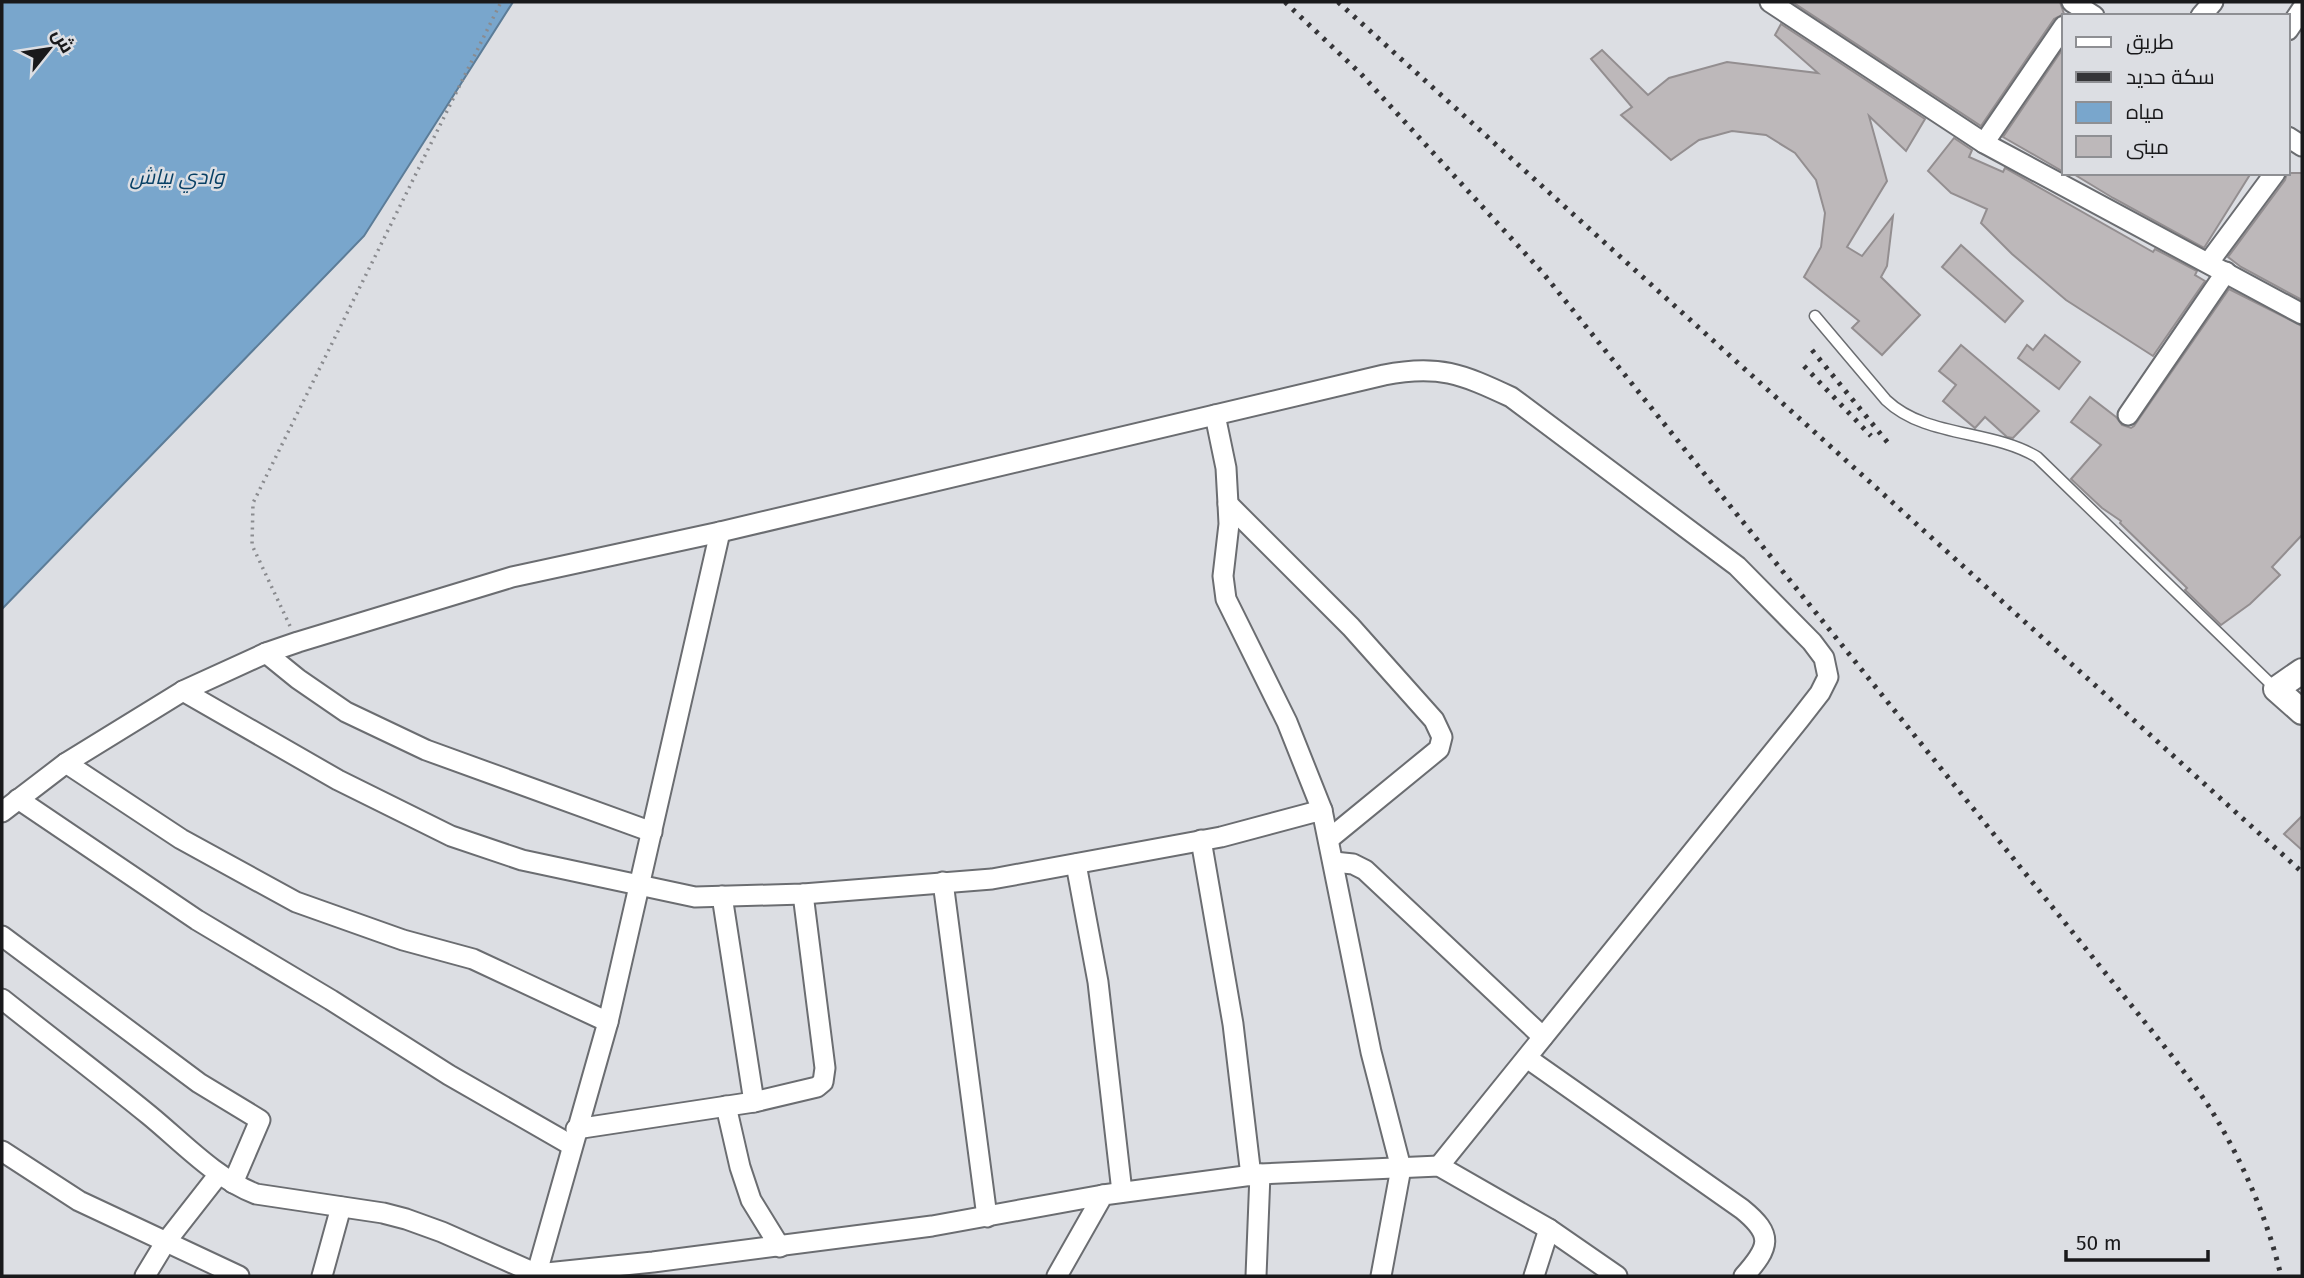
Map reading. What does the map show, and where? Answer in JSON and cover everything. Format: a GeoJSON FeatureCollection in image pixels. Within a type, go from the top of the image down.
{"type":"FeatureCollection","features":[{"type":"Feature","properties":{"kind":"street"},"geometry":{"type":"LineString","coordinates":[[1770,2],[1984,143],[2302,314]]}},
{"type":"Feature","properties":{"kind":"street"},"geometry":{"type":"LineString","coordinates":[[2290,27],[2302,9]]}},
{"type":"Feature","properties":{"kind":"street"},"geometry":{"type":"LineString","coordinates":[[1984,143],[2062,29]]}},
{"type":"Feature","properties":{"kind":"street"},"geometry":{"type":"LineString","coordinates":[[2128,415],[2274,175]]}},
{"type":"Feature","properties":{"kind":"street"},"geometry":{"type":"LineString","coordinates":[[2,812],[66,762],[183,691],[266,653],[512,576],[720,532],[1412,369],[1442,370],[1477,381],[1511,397],[1737,566],[1812,642],[1824,658],[1828,677],[1820,693],[1439,1166]]}},
{"type":"Feature","properties":{"kind":"street"},"geometry":{"type":"LineString","coordinates":[[1215,415],[1226,468],[1229,524],[1223,576],[1226,599],[1287,722],[1322,810],[1371,1052],[1401,1168],[1381,1276]]}},
{"type":"Feature","properties":{"kind":"street"},"geometry":{"type":"LineString","coordinates":[[1228,504],[1351,627],[1434,720],[1442,737],[1438,749],[1329,839]]}},
{"type":"Feature","properties":{"kind":"street"},"geometry":{"type":"LineString","coordinates":[[536,1275],[608,1022],[720,532]]}},
{"type":"Feature","properties":{"kind":"street"},"geometry":{"type":"LineString","coordinates":[[266,653],[345,712],[426,750],[652,832]]}},
{"type":"Feature","properties":{"kind":"street"},"geometry":{"type":"LineString","coordinates":[[2302,671],[2276,689],[2302,712]]}},
{"type":"Feature","properties":{"kind":"street"},"geometry":{"type":"LineString","coordinates":[[183,691],[338,780],[452,836],[522,860],[695,897],[803,894],[992,878],[1200,840],[1322,810]]}},
{"type":"Feature","properties":{"kind":"street"},"geometry":{"type":"LineString","coordinates":[[66,762],[181,839],[296,902],[403,940],[473,959],[608,1022]]}},
{"type":"Feature","properties":{"kind":"street"},"geometry":{"type":"LineString","coordinates":[[18,799],[197,920],[449,1075],[574,1137],[817,1087],[825,1077],[803,894]]}},
{"type":"Feature","properties":{"kind":"street"},"geometry":{"type":"LineString","coordinates":[[1200,840],[1233,1024],[1255,1175],[1256,1276]]}},
{"type":"Feature","properties":{"kind":"street"},"geometry":{"type":"LineString","coordinates":[[1334,862],[1353,864],[1365,870],[1543,1037]]}},
{"type":"Feature","properties":{"kind":"street"},"geometry":{"type":"LineString","coordinates":[[1057,1276],[1113,1193],[1098,982],[1076,863]]}},
{"type":"Feature","properties":{"kind":"street"},"geometry":{"type":"LineString","coordinates":[[943,882],[987,1217]]}},
{"type":"Feature","properties":{"kind":"street"},"geometry":{"type":"LineString","coordinates":[[722,896],[754,1102]]}},
{"type":"Feature","properties":{"kind":"street"},"geometry":{"type":"LineString","coordinates":[[2,936],[199,1083],[260,1120],[226,1179],[166,1243],[145,1276]]}},
{"type":"Feature","properties":{"kind":"street"},"geometry":{"type":"LineString","coordinates":[[2,999],[110,1083],[226,1179],[256,1194],[383,1213],[422,1224],[536,1275],[780,1247],[987,1217],[1113,1193],[1255,1175],[1439,1166],[1549,1229],[1617,1276]]}},
{"type":"Feature","properties":{"kind":"street"},"geometry":{"type":"LineString","coordinates":[[1527,1058],[1742,1209],[1759,1224],[1764,1232],[1765,1248],[1759,1260],[1744,1276]]}},
{"type":"Feature","properties":{"kind":"street"},"geometry":{"type":"LineString","coordinates":[[726,1106],[740,1167],[751,1200],[780,1247]]}},
{"type":"Feature","properties":{"kind":"street"},"geometry":{"type":"LineString","coordinates":[[2,1152],[79,1201],[239,1276]]}},
{"type":"Feature","properties":{"kind":"street"},"geometry":{"type":"LineString","coordinates":[[322,1276],[341,1207]]}},
{"type":"Feature","properties":{"kind":"street"},"geometry":{"type":"LineString","coordinates":[[1534,1276],[1549,1229]]}},
{"type":"Feature","properties":{"kind":"lane"},"geometry":{"type":"LineString","coordinates":[[1815,316],[1899,413],[1915,420],[2019,446],[2036,457],[2276,689]]}},
{"type":"Feature","properties":{"kind":"path"},"geometry":{"type":"LineString","coordinates":[[298,642],[275,599],[252,545],[253,503],[501,2]]}},
{"type":"Feature","properties":{"kind":"water","name":"وادي بياش"},"geometry":{"type":"Polygon","coordinates":[[[2,2],[513,2],[364,236],[2,609],[2,2]]]}},
{"type":"Feature","properties":{"kind":"building"},"geometry":{"type":"Polygon","coordinates":[[[2060,2],[2064,14],[2054,19],[1981,126],[1794,3],[2060,2]]]}},
{"type":"Feature","properties":{"kind":"building"},"geometry":{"type":"Polygon","coordinates":[[[1781,24],[1925,119],[1906,151],[1869,116],[1887,181],[1847,247],[1862,256],[1893,216],[1887,266],[1881,277],[1920,315],[1882,355],[1852,328],[1859,321],[1804,277],[1821,247],[1825,213],[1816,180],[1795,153],[1766,135],[1732,131],[1699,140],[1671,160],[1621,115],[1632,107],[1591,59],[1602,50],[1648,95],[1669,78],[1727,62],[1818,73],[1775,35],[1781,24]]]}},
{"type":"Feature","properties":{"kind":"building"},"geometry":{"type":"Polygon","coordinates":[[[2062,50],[2062,171],[2003,137],[2062,50]]]}},
{"type":"Feature","properties":{"kind":"building"},"geometry":{"type":"Polygon","coordinates":[[[1954,138],[1972,150],[1969,157],[2003,172],[2005,168],[2153,252],[2155,249],[2197,271],[2195,275],[2205,281],[2153,356],[2066,300],[2012,254],[1981,223],[1987,209],[1951,193],[1928,171],[1954,138]]]}},
{"type":"Feature","properties":{"kind":"building"},"geometry":{"type":"Polygon","coordinates":[[[2290,173],[2302,173],[2302,300],[2241,267],[2228,257],[2290,173]]]}},
{"type":"Feature","properties":{"kind":"building"},"geometry":{"type":"Polygon","coordinates":[[[2075,175],[2250,175],[2204,248],[2075,175]]]}},
{"type":"Feature","properties":{"kind":"building"},"geometry":{"type":"Polygon","coordinates":[[[1961,245],[2023,301],[2005,322],[1942,267],[1961,245]]]}},
{"type":"Feature","properties":{"kind":"building"},"geometry":{"type":"Polygon","coordinates":[[[2229,289],[2302,326],[2302,535],[2272,567],[2280,575],[2250,604],[2221,625],[2120,523],[2121,521],[2102,508],[2071,479],[2101,445],[2071,422],[2090,397],[2122,425],[2131,428],[2134,426],[2229,289]]]}},
{"type":"Feature","properties":{"kind":"building"},"geometry":{"type":"Polygon","coordinates":[[[2045,335],[2080,362],[2059,389],[2018,358],[2027,345],[2033,350],[2045,335]]]}},
{"type":"Feature","properties":{"kind":"building"},"geometry":{"type":"Polygon","coordinates":[[[1961,345],[2039,411],[2013,438],[2007,437],[1985,417],[1975,428],[1943,401],[1956,385],[1939,371],[1961,345]]]}},
{"type":"Feature","properties":{"kind":"building"},"geometry":{"type":"Polygon","coordinates":[[[2302,816],[2302,850],[2284,834],[2302,816]]]}},
{"type":"Feature","properties":{"kind":"railway"},"geometry":{"type":"LineString","coordinates":[[1285,2],[1361,74],[1543,273],[2172,1056],[2211,1110],[2237,1156],[2262,1215],[2281,1276]]}},
{"type":"Feature","properties":{"kind":"railway"},"geometry":{"type":"LineString","coordinates":[[1338,2],[2302,872]]}},
{"type":"Feature","properties":{"kind":"railway"},"geometry":{"type":"LineString","coordinates":[[1812,350],[1888,443]]}},
{"type":"Feature","properties":{"kind":"railway"},"geometry":{"type":"LineString","coordinates":[[1804,366],[1871,436]]}}]}
